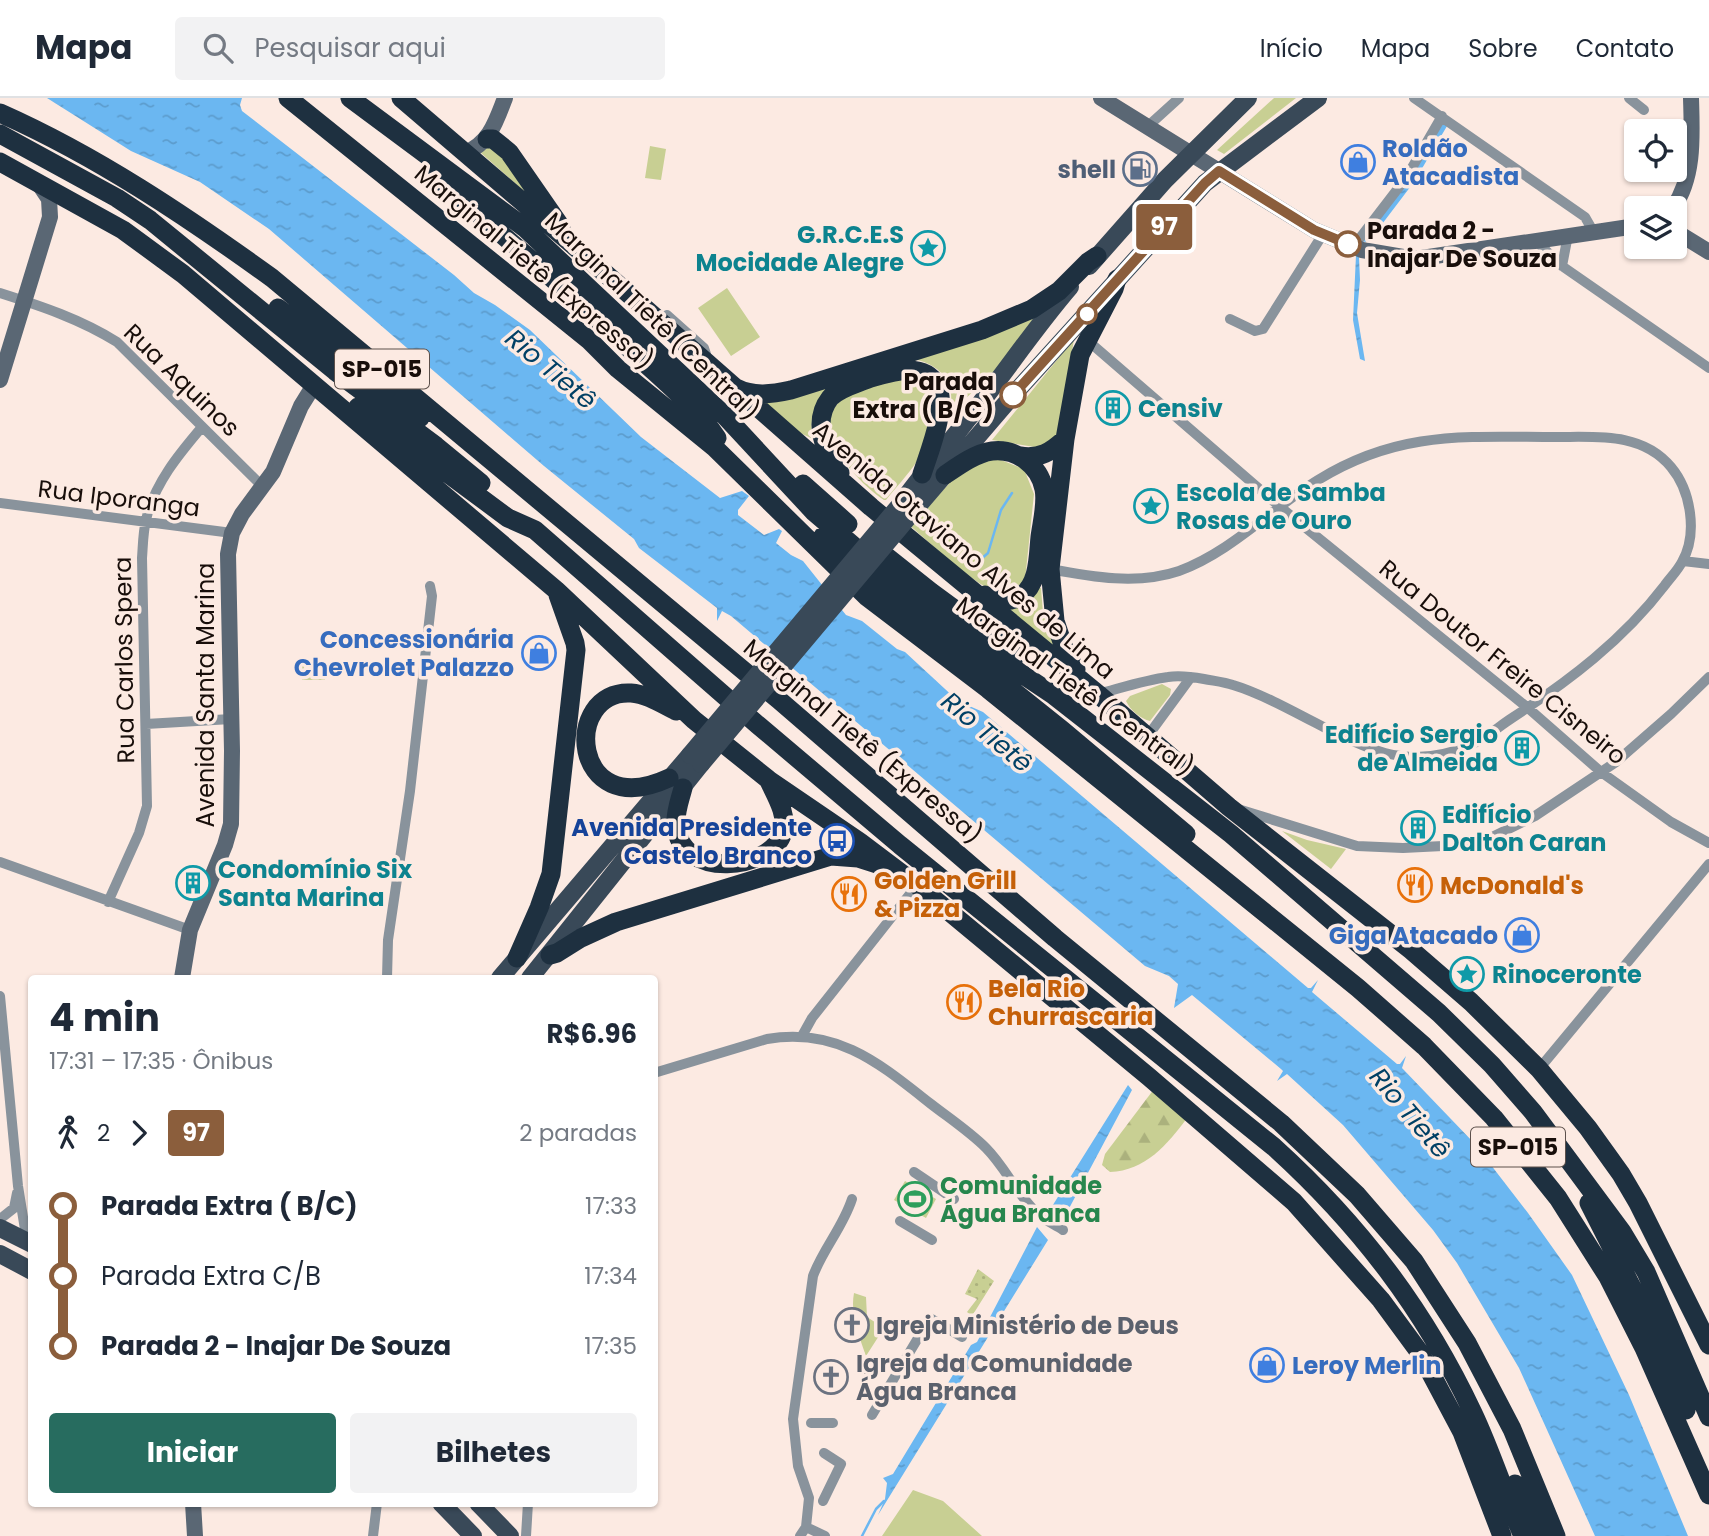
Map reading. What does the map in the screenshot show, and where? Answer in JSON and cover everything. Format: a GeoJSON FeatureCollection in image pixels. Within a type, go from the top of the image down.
{"type":"FeatureCollection","features":[{"type":"Feature","properties":{"kind":"highway","name":"Marginal Tietê (Expressa)"},"geometry":{"type":"LineString","coordinates":[[288,98],[589,340],[618,369],[715,449],[867,597],[988,689],[1358,988],[1424,1046],[1494,1118],[1559,1198],[1608,1276],[1696,1461]]}},
{"type":"Feature","properties":{"kind":"highway"},"geometry":{"type":"LineString","coordinates":[[341,98],[481,216],[617,337],[709,426],[717,438]]}},
{"type":"Feature","properties":{"kind":"highway","name":"Marginal Tietê (Central)"},"geometry":{"type":"LineString","coordinates":[[350,98],[525,228],[725,416],[814,512],[894,581],[970,639],[1062,702],[1231,834],[1408,985],[1474,1046],[1533,1112],[1622,1232],[1646,1272],[1709,1417]]}},
{"type":"Feature","properties":{"kind":"highway"},"geometry":{"type":"LineString","coordinates":[[385,98],[525,228]]}},
{"type":"Feature","properties":{"kind":"highway","name":"Avenida Otaviano Alves de Lima"},"geometry":{"type":"LineString","coordinates":[[401,98],[871,507],[1091,688],[1229,807],[1435,970],[1539,1069],[1588,1128],[1638,1203],[1709,1345]]}},
{"type":"Feature","properties":{"kind":"highway","name":"Marginal Tietê (Expressa)"},"geometry":{"type":"LineString","coordinates":[[0,113],[130,182],[225,244],[304,303],[885,791],[1055,938],[1281,1123],[1357,1195],[1414,1261],[1467,1343],[1512,1429],[1556,1536]]}},
{"type":"Feature","properties":{"kind":"highway"},"geometry":{"type":"LineString","coordinates":[[0,134],[117,198],[150,220],[335,371],[459,464],[900,845],[1180,1070],[1310,1180],[1365,1240],[1425,1324],[1454,1374],[1486,1440],[1523,1536]]}},
{"type":"Feature","properties":{"kind":"highway"},"geometry":{"type":"LineString","coordinates":[[487,139],[493,139],[509,152],[543,197],[573,245]]}},
{"type":"Feature","properties":{"kind":"highway"},"geometry":{"type":"LineString","coordinates":[[0,162],[123,230],[183,274],[556,590],[694,720],[769,780],[860,842],[917,886],[1069,1010],[1294,1202],[1381,1300],[1420,1353],[1462,1432],[1502,1536]]}},
{"type":"Feature","properties":{"kind":"highway"},"geometry":{"type":"LineString","coordinates":[[184,247],[205,254],[442,433],[474,447]]}},
{"type":"Feature","properties":{"kind":"highway"},"geometry":{"type":"LineString","coordinates":[[728,383],[741,391],[751,393],[791,390],[982,330],[1032,309],[1059,291],[1097,256]]}},
{"type":"Feature","properties":{"kind":"highway"},"geometry":{"type":"LineString","coordinates":[[1091,688],[1065,651],[1058,635],[1052,603],[1050,569],[1065,439],[1080,355],[1117,279]]}},
{"type":"Feature","properties":{"kind":"highway","name":"SP-015"},"geometry":{"type":"LineString","coordinates":[[589,340],[634,371],[717,438]]}},
{"type":"Feature","properties":{"kind":"highway"},"geometry":{"type":"LineString","coordinates":[[871,507],[836,468],[822,438],[822,416],[836,393],[894,371],[918,371],[930,376],[937,386],[940,415],[922,474]]}},
{"type":"Feature","properties":{"kind":"highway"},"geometry":{"type":"LineString","coordinates":[[313,384],[335,390],[508,518],[535,530]]}},
{"type":"Feature","properties":{"kind":"highway"},"geometry":{"type":"LineString","coordinates":[[725,416],[930,592],[1142,745],[1163,751]]}},
{"type":"Feature","properties":{"kind":"highway","name":"Marginal Tietê (Central)"},"geometry":{"type":"LineString","coordinates":[[717,438],[914,617],[986,669],[1232,871],[1252,902]]}},
{"type":"Feature","properties":{"kind":"highway"},"geometry":{"type":"LineString","coordinates":[[945,475],[971,459],[992,451],[1036,458],[1056,448],[1065,439]]}},
{"type":"Feature","properties":{"kind":"highway"},"geometry":{"type":"LineString","coordinates":[[974,590],[998,600],[1010,600],[1026,592],[1035,577],[1045,491],[1032,465],[1020,456]]}},
{"type":"Feature","properties":{"kind":"highway"},"geometry":{"type":"LineString","coordinates":[[517,958],[551,873],[569,715],[575,643],[556,590]]}},
{"type":"Feature","properties":{"kind":"highway"},"geometry":{"type":"LineString","coordinates":[[694,720],[652,699],[631,693],[613,696],[601,701],[590,720],[587,754],[592,766],[602,778],[612,784],[633,789],[676,783],[677,833],[684,846],[707,863],[718,864],[755,857],[778,842],[783,832],[781,809],[769,780]]}},
{"type":"Feature","properties":{"kind":"highway"},"geometry":{"type":"LineString","coordinates":[[1062,730],[1079,736],[1290,893],[1301,895]]}},
{"type":"Feature","properties":{"kind":"highway"},"geometry":{"type":"LineString","coordinates":[[885,791],[904,820],[1149,1035],[1180,1070]]}},
{"type":"Feature","properties":{"kind":"highway"},"geometry":{"type":"LineString","coordinates":[[900,845],[910,862],[1046,981],[1069,1010]]}},
{"type":"Feature","properties":{"kind":"highway"},"geometry":{"type":"LineString","coordinates":[[550,955],[597,929],[616,922],[831,856],[868,860],[899,872]]}},
{"type":"Feature","properties":{"kind":"highway"},"geometry":{"type":"LineString","coordinates":[[1590,1187],[1589,1204],[1646,1315],[1698,1439],[1696,1461]]}},
{"type":"Feature","properties":{"kind":"highway"},"geometry":{"type":"LineString","coordinates":[[1638,1203],[1635,1217],[1641,1238],[1694,1359],[1709,1402]]}},
{"type":"Feature","properties":{"kind":"highway"},"geometry":{"type":"LineString","coordinates":[[1486,1440],[1502,1455],[1540,1536]]}},
{"type":"Feature","properties":{"kind":"highway","name":"SP-015"},"geometry":{"type":"LineString","coordinates":[[1696,1461],[1709,1495]]}},
{"type":"Feature","properties":{"kind":"main road"},"geometry":{"type":"LineString","coordinates":[[906,510],[922,474],[968,419],[1040,323],[1097,256],[1191,154],[1248,98]]}},
{"type":"Feature","properties":{"kind":"main road"},"geometry":{"type":"LineString","coordinates":[[503,975],[676,783],[906,510],[945,475],[1205,183],[1318,98]]}},
{"type":"Feature","properties":{"kind":"main road"},"geometry":{"type":"LineString","coordinates":[[533,975],[676,783]]}},
{"type":"Feature","properties":{"kind":"main road"},"geometry":{"type":"LineString","coordinates":[[0,1228],[28,1242]]}},
{"type":"Feature","properties":{"kind":"main road"},"geometry":{"type":"LineString","coordinates":[[0,1254],[28,1269]]}},
{"type":"Feature","properties":{"kind":"main road"},"geometry":{"type":"LineString","coordinates":[[445,1507],[474,1536]]}},
{"type":"Feature","properties":{"kind":"main road"},"geometry":{"type":"LineString","coordinates":[[482,1507],[510,1536]]}},
{"type":"Feature","properties":{"kind":"street"},"geometry":{"type":"LineString","coordinates":[[465,153],[479,147],[487,139],[505,98]]}},
{"type":"Feature","properties":{"kind":"street"},"geometry":{"type":"LineString","coordinates":[[1101,98],[1323,234],[1353,247],[1415,259],[1624,227]]}},
{"type":"Feature","properties":{"kind":"street"},"geometry":{"type":"LineString","coordinates":[[1147,127],[1179,98]]}},
{"type":"Feature","properties":{"kind":"street"},"geometry":{"type":"LineString","coordinates":[[1414,98],[1585,216],[1593,231]]}},
{"type":"Feature","properties":{"kind":"street"},"geometry":{"type":"LineString","coordinates":[[1629,98],[1644,110]]}},
{"type":"Feature","properties":{"kind":"street"},"geometry":{"type":"LineString","coordinates":[[1678,196],[1690,162],[1691,98]]}},
{"type":"Feature","properties":{"kind":"street"},"geometry":{"type":"LineString","coordinates":[[1353,247],[1406,178],[1442,116]]}},
{"type":"Feature","properties":{"kind":"street"},"geometry":{"type":"LineString","coordinates":[[0,380],[50,217],[49,199],[37,182]]}},
{"type":"Feature","properties":{"kind":"street"},"geometry":{"type":"LineString","coordinates":[[50,217],[58,210],[78,204]]}},
{"type":"Feature","properties":{"kind":"street"},"geometry":{"type":"LineString","coordinates":[[1230,319],[1255,331],[1264,329],[1323,234]]}},
{"type":"Feature","properties":{"kind":"street"},"geometry":{"type":"LineString","coordinates":[[1562,266],[1568,235]]}},
{"type":"Feature","properties":{"kind":"street"},"geometry":{"type":"LineString","coordinates":[[1687,238],[1709,252]]}},
{"type":"Feature","properties":{"kind":"street"},"geometry":{"type":"LineString","coordinates":[[1535,240],[1562,266],[1709,368]]}},
{"type":"Feature","properties":{"kind":"street","name":"Rua Aquinos"},"geometry":{"type":"LineString","coordinates":[[0,293],[60,313],[117,342],[262,486]]}},
{"type":"Feature","properties":{"kind":"street"},"geometry":{"type":"LineString","coordinates":[[667,314],[704,348],[712,369]]}},
{"type":"Feature","properties":{"kind":"street","name":"Rua Doutor Freire Cisneiro"},"geometry":{"type":"LineString","coordinates":[[1087,340],[1279,506],[1528,708],[1601,772],[1671,822],[1709,843]]}},
{"type":"Feature","properties":{"kind":"street","name":"Avenida Santa Marina"},"geometry":{"type":"LineString","coordinates":[[183,975],[190,930],[231,824],[228,554],[232,533],[242,514],[273,472],[313,384]]}},
{"type":"Feature","properties":{"kind":"street","name":"Rua Carlos Spera"},"geometry":{"type":"LineString","coordinates":[[108,902],[145,817],[147,806],[142,558],[145,522],[155,495],[174,460],[202,427]]}},
{"type":"Feature","properties":{"kind":"street"},"geometry":{"type":"LineString","coordinates":[[1050,569],[1096,577],[1154,578],[1181,570],[1201,560],[1318,480],[1351,462],[1376,451],[1430,439],[1608,437],[1639,443],[1656,452],[1671,467],[1689,503],[1689,543],[1683,561],[1650,604],[1613,642],[1572,677],[1471,745],[1448,753],[1425,757],[1382,752],[1234,685],[1191,677],[1170,676],[1091,688]]}},
{"type":"Feature","properties":{"kind":"street","name":"Rua Iporanga"},"geometry":{"type":"LineString","coordinates":[[0,503],[232,533]]}},
{"type":"Feature","properties":{"kind":"street"},"geometry":{"type":"LineString","coordinates":[[1683,561],[1709,564]]}},
{"type":"Feature","properties":{"kind":"street"},"geometry":{"type":"LineString","coordinates":[[387,975],[388,940],[410,790],[429,624],[432,596],[430,586]]}},
{"type":"Feature","properties":{"kind":"street"},"geometry":{"type":"LineString","coordinates":[[1147,737],[1191,677]]}},
{"type":"Feature","properties":{"kind":"street"},"geometry":{"type":"LineString","coordinates":[[1229,807],[1283,821],[1357,846],[1403,848],[1482,842],[1535,816],[1601,772],[1671,714],[1709,677]]}},
{"type":"Feature","properties":{"kind":"street"},"geometry":{"type":"LineString","coordinates":[[146,724],[230,719]]}},
{"type":"Feature","properties":{"kind":"street"},"geometry":{"type":"LineString","coordinates":[[0,862],[190,930]]}},
{"type":"Feature","properties":{"kind":"street"},"geometry":{"type":"LineString","coordinates":[[1539,1069],[1709,864]]}},
{"type":"Feature","properties":{"kind":"street"},"geometry":{"type":"LineString","coordinates":[[802,1036],[812,1018],[917,886]]}},
{"type":"Feature","properties":{"kind":"street"},"geometry":{"type":"LineString","coordinates":[[0,996],[18,1186],[28,1238]]}},
{"type":"Feature","properties":{"kind":"street"},"geometry":{"type":"LineString","coordinates":[[658,1072],[767,1040],[802,1036],[844,1045],[893,1074],[986,1148],[1038,1214],[1063,1230]]}},
{"type":"Feature","properties":{"kind":"street"},"geometry":{"type":"LineString","coordinates":[[914,1172],[954,1199]]}},
{"type":"Feature","properties":{"kind":"street"},"geometry":{"type":"LineString","coordinates":[[0,1219],[14,1208],[18,1186]]}},
{"type":"Feature","properties":{"kind":"street"},"geometry":{"type":"LineString","coordinates":[[825,1536],[803,1531],[809,1498],[799,1466],[793,1419],[811,1289],[817,1266],[845,1220],[852,1199]]}},
{"type":"Feature","properties":{"kind":"street"},"geometry":{"type":"LineString","coordinates":[[900,1221],[932,1240]]}},
{"type":"Feature","properties":{"kind":"street"},"geometry":{"type":"LineString","coordinates":[[872,1415],[930,1318],[962,1337]]}},
{"type":"Feature","properties":{"kind":"street"},"geometry":{"type":"LineString","coordinates":[[811,1423],[833,1423]]}},
{"type":"Feature","properties":{"kind":"street"},"geometry":{"type":"LineString","coordinates":[[823,1501],[841,1464],[824,1454]]}},
{"type":"Feature","properties":{"kind":"street"},"geometry":{"type":"LineString","coordinates":[[193,1507],[195,1536]]}},
{"type":"Feature","properties":{"kind":"street"},"geometry":{"type":"LineString","coordinates":[[373,1536],[377,1507]]}},
{"type":"Feature","properties":{"kind":"street"},"geometry":{"type":"LineString","coordinates":[[526,1536],[528,1507]]}},
{"type":"Feature","properties":{"kind":"green space"},"geometry":{"type":"Polygon","coordinates":[[[1274,98],[1296,98],[1224,154],[1217,150],[1274,98]]]}},
{"type":"Feature","properties":{"kind":"green space"},"geometry":{"type":"Polygon","coordinates":[[[495,146],[533,199],[481,153],[481,150],[495,146]]]}},
{"type":"Feature","properties":{"kind":"green space"},"geometry":{"type":"Polygon","coordinates":[[[650,146],[666,149],[661,180],[645,178],[650,146]]]}},
{"type":"Feature","properties":{"kind":"green space"},"geometry":{"type":"Polygon","coordinates":[[[727,288],[760,337],[731,356],[698,308],[727,288]]]}},
{"type":"Feature","properties":{"kind":"green space"},"geometry":{"type":"Polygon","coordinates":[[[1036,317],[1000,366],[963,401],[953,415],[950,387],[944,376],[929,364],[917,360],[819,400],[812,417],[811,438],[796,431],[754,396],[1036,317]]]}},
{"type":"Feature","properties":{"kind":"green space"},"geometry":{"type":"Polygon","coordinates":[[[1074,339],[1059,436],[1047,449],[992,440],[1074,339]]]}},
{"type":"Feature","properties":{"kind":"green space"},"geometry":{"type":"Polygon","coordinates":[[[900,379],[914,379],[924,386],[929,395],[930,418],[925,442],[917,461],[884,500],[851,470],[841,457],[830,428],[831,414],[844,397],[900,379]]]}},
{"type":"Feature","properties":{"kind":"green space"},"geometry":{"type":"Polygon","coordinates":[[[996,458],[1024,469],[1034,494],[1025,580],[1005,593],[992,590],[968,575],[910,526],[957,475],[970,466],[996,458]]]}},
{"type":"Feature","properties":{"kind":"green space"},"geometry":{"type":"Polygon","coordinates":[[[1037,587],[1041,588],[1043,613],[1053,646],[1009,609],[1029,603],[1037,587]]]}},
{"type":"Feature","properties":{"kind":"green space"},"geometry":{"type":"Polygon","coordinates":[[[301,664],[325,664],[325,680],[302,680],[301,664]]]}},
{"type":"Feature","properties":{"kind":"green space"},"geometry":{"type":"Polygon","coordinates":[[[1162,684],[1171,689],[1170,695],[1150,721],[1130,708],[1126,701],[1130,696],[1162,684]]]}},
{"type":"Feature","properties":{"kind":"green space"},"geometry":{"type":"Polygon","coordinates":[[[1282,831],[1307,840],[1346,849],[1331,869],[1282,831]]]}},
{"type":"Feature","properties":{"kind":"green space"},"geometry":{"type":"Polygon","coordinates":[[[1154,1089],[1187,1118],[1164,1146],[1145,1161],[1134,1167],[1110,1172],[1102,1165],[1105,1154],[1154,1089]]]}},
{"type":"Feature","properties":{"kind":"green space","name":"Comunidade Água Branca"},"geometry":{"type":"Polygon","coordinates":[[[905,1181],[936,1199],[926,1218],[894,1200],[905,1181]]]}},
{"type":"Feature","properties":{"kind":"green space"},"geometry":{"type":"Polygon","coordinates":[[[978,1269],[994,1281],[972,1316],[967,1312],[977,1299],[965,1294],[978,1269]]]}},
{"type":"Feature","properties":{"kind":"green space"},"geometry":{"type":"Polygon","coordinates":[[[854,1293],[866,1297],[867,1317],[884,1328],[866,1356],[854,1317],[854,1293]]]}},
{"type":"Feature","properties":{"kind":"green space"},"geometry":{"type":"Polygon","coordinates":[[[913,1490],[943,1501],[982,1536],[882,1536],[913,1490]]]}},
{"type":"Feature","properties":{"kind":"water","name":"Rio Tietê"},"geometry":{"type":"Polygon","coordinates":[[[47,98],[242,98],[242,111],[474,293],[530,330],[641,437],[720,498],[742,491],[749,496],[738,510],[738,515],[764,535],[779,529],[782,531],[776,543],[803,561],[846,615],[862,621],[897,649],[905,652],[958,701],[983,712],[1308,988],[1318,980],[1312,992],[1397,1064],[1406,1056],[1402,1068],[1474,1143],[1572,1275],[1629,1395],[1688,1536],[1595,1536],[1519,1368],[1457,1263],[1433,1230],[1343,1125],[1287,1074],[1277,1081],[1283,1071],[1192,995],[1174,1008],[1178,984],[1169,976],[1145,966],[731,616],[722,611],[717,621],[717,608],[639,548],[634,539],[544,466],[269,229],[200,182],[131,151],[47,98]]]}},
{"type":"Feature","properties":{"kind":"water"},"geometry":{"type":"Polygon","coordinates":[[[1445,118],[1450,121],[1414,182],[1373,236],[1366,242],[1361,241],[1445,118]]]}},
{"type":"Feature","properties":{"kind":"water"},"geometry":{"type":"Polygon","coordinates":[[[1356,255],[1359,257],[1360,280],[1357,313],[1365,361],[1360,359],[1353,320],[1356,255]]]}},
{"type":"Feature","properties":{"kind":"water"},"geometry":{"type":"Polygon","coordinates":[[[1128,1085],[1132,1090],[1065,1216],[1051,1208],[1128,1085]]]}},
{"type":"Feature","properties":{"kind":"water"},"geometry":{"type":"Polygon","coordinates":[[[1037,1227],[1048,1240],[878,1515],[885,1499],[887,1483],[883,1478],[893,1474],[971,1345],[977,1342],[1037,1227]]]}},
{"type":"Feature","properties":{"kind":"waterway"},"geometry":{"type":"LineString","coordinates":[[972,567],[988,553],[1001,510],[1012,493]]}},
{"type":"Feature","properties":{"kind":"waterway"},"geometry":{"type":"LineString","coordinates":[[862,1536],[876,1509],[884,1501]]}},
{"type":"Feature","properties":{"kind":"bus line","name":"97"},"geometry":{"type":"LineString","coordinates":[[1013,395],[1205,183],[1219,171],[1314,230],[1348,244]]}},
{"type":"Feature","properties":{"kind":"place","name":"Roldão Atacadista"},"geometry":{"type":"Point","coordinates":[1358,162]}},
{"type":"Feature","properties":{"kind":"place","name":"shell"},"geometry":{"type":"Point","coordinates":[1140,169]}},
{"type":"Feature","properties":{"kind":"place","name":"Parada 2 - Inajar De Souza"},"geometry":{"type":"Point","coordinates":[1348,244]}},
{"type":"Feature","properties":{"kind":"place","name":"G.R.C.E.S Mocidade Alegre"},"geometry":{"type":"Point","coordinates":[928,248]}},
{"type":"Feature","properties":{"kind":"place","name":"Parada Extra ( B/C)"},"geometry":{"type":"Point","coordinates":[1013,395]}},
{"type":"Feature","properties":{"kind":"place","name":"Censiv"},"geometry":{"type":"Point","coordinates":[1113,408]}},
{"type":"Feature","properties":{"kind":"place","name":"Escola de Samba Rosas de Ouro"},"geometry":{"type":"Point","coordinates":[1151,506]}},
{"type":"Feature","properties":{"kind":"place","name":"Concessionária Chevrolet Palazzo"},"geometry":{"type":"Point","coordinates":[539,653]}},
{"type":"Feature","properties":{"kind":"place","name":"Edifício Sergio de Almeida"},"geometry":{"type":"Point","coordinates":[1522,748]}},
{"type":"Feature","properties":{"kind":"place","name":"Edifício Dalton Caran"},"geometry":{"type":"Point","coordinates":[1418,828]}},
{"type":"Feature","properties":{"kind":"place","name":"Avenida Presidente Castelo Branco"},"geometry":{"type":"Point","coordinates":[837,841]}},
{"type":"Feature","properties":{"kind":"place","name":"Condomínio Six Santa Marina"},"geometry":{"type":"Point","coordinates":[193,883]}},
{"type":"Feature","properties":{"kind":"place","name":"McDonald's"},"geometry":{"type":"Point","coordinates":[1415,885]}},
{"type":"Feature","properties":{"kind":"place","name":"Golden Grill & Pizza"},"geometry":{"type":"Point","coordinates":[849,894]}},
{"type":"Feature","properties":{"kind":"place","name":"Giga Atacado"},"geometry":{"type":"Point","coordinates":[1522,935]}},
{"type":"Feature","properties":{"kind":"place","name":"Rinoceronte"},"geometry":{"type":"Point","coordinates":[1467,974]}},
{"type":"Feature","properties":{"kind":"place","name":"Bela Rio Churrascaria"},"geometry":{"type":"Point","coordinates":[964,1002]}},
{"type":"Feature","properties":{"kind":"place","name":"Comunidade Água Branca"},"geometry":{"type":"Point","coordinates":[915,1199]}},
{"type":"Feature","properties":{"kind":"place","name":"Igreja Ministério de Deus"},"geometry":{"type":"Point","coordinates":[852,1325]}},
{"type":"Feature","properties":{"kind":"place","name":"Leroy Merlin"},"geometry":{"type":"Point","coordinates":[1267,1365]}},
{"type":"Feature","properties":{"kind":"place","name":"Igreja da Comunidade Água Branca"},"geometry":{"type":"Point","coordinates":[831,1377]}}]}
